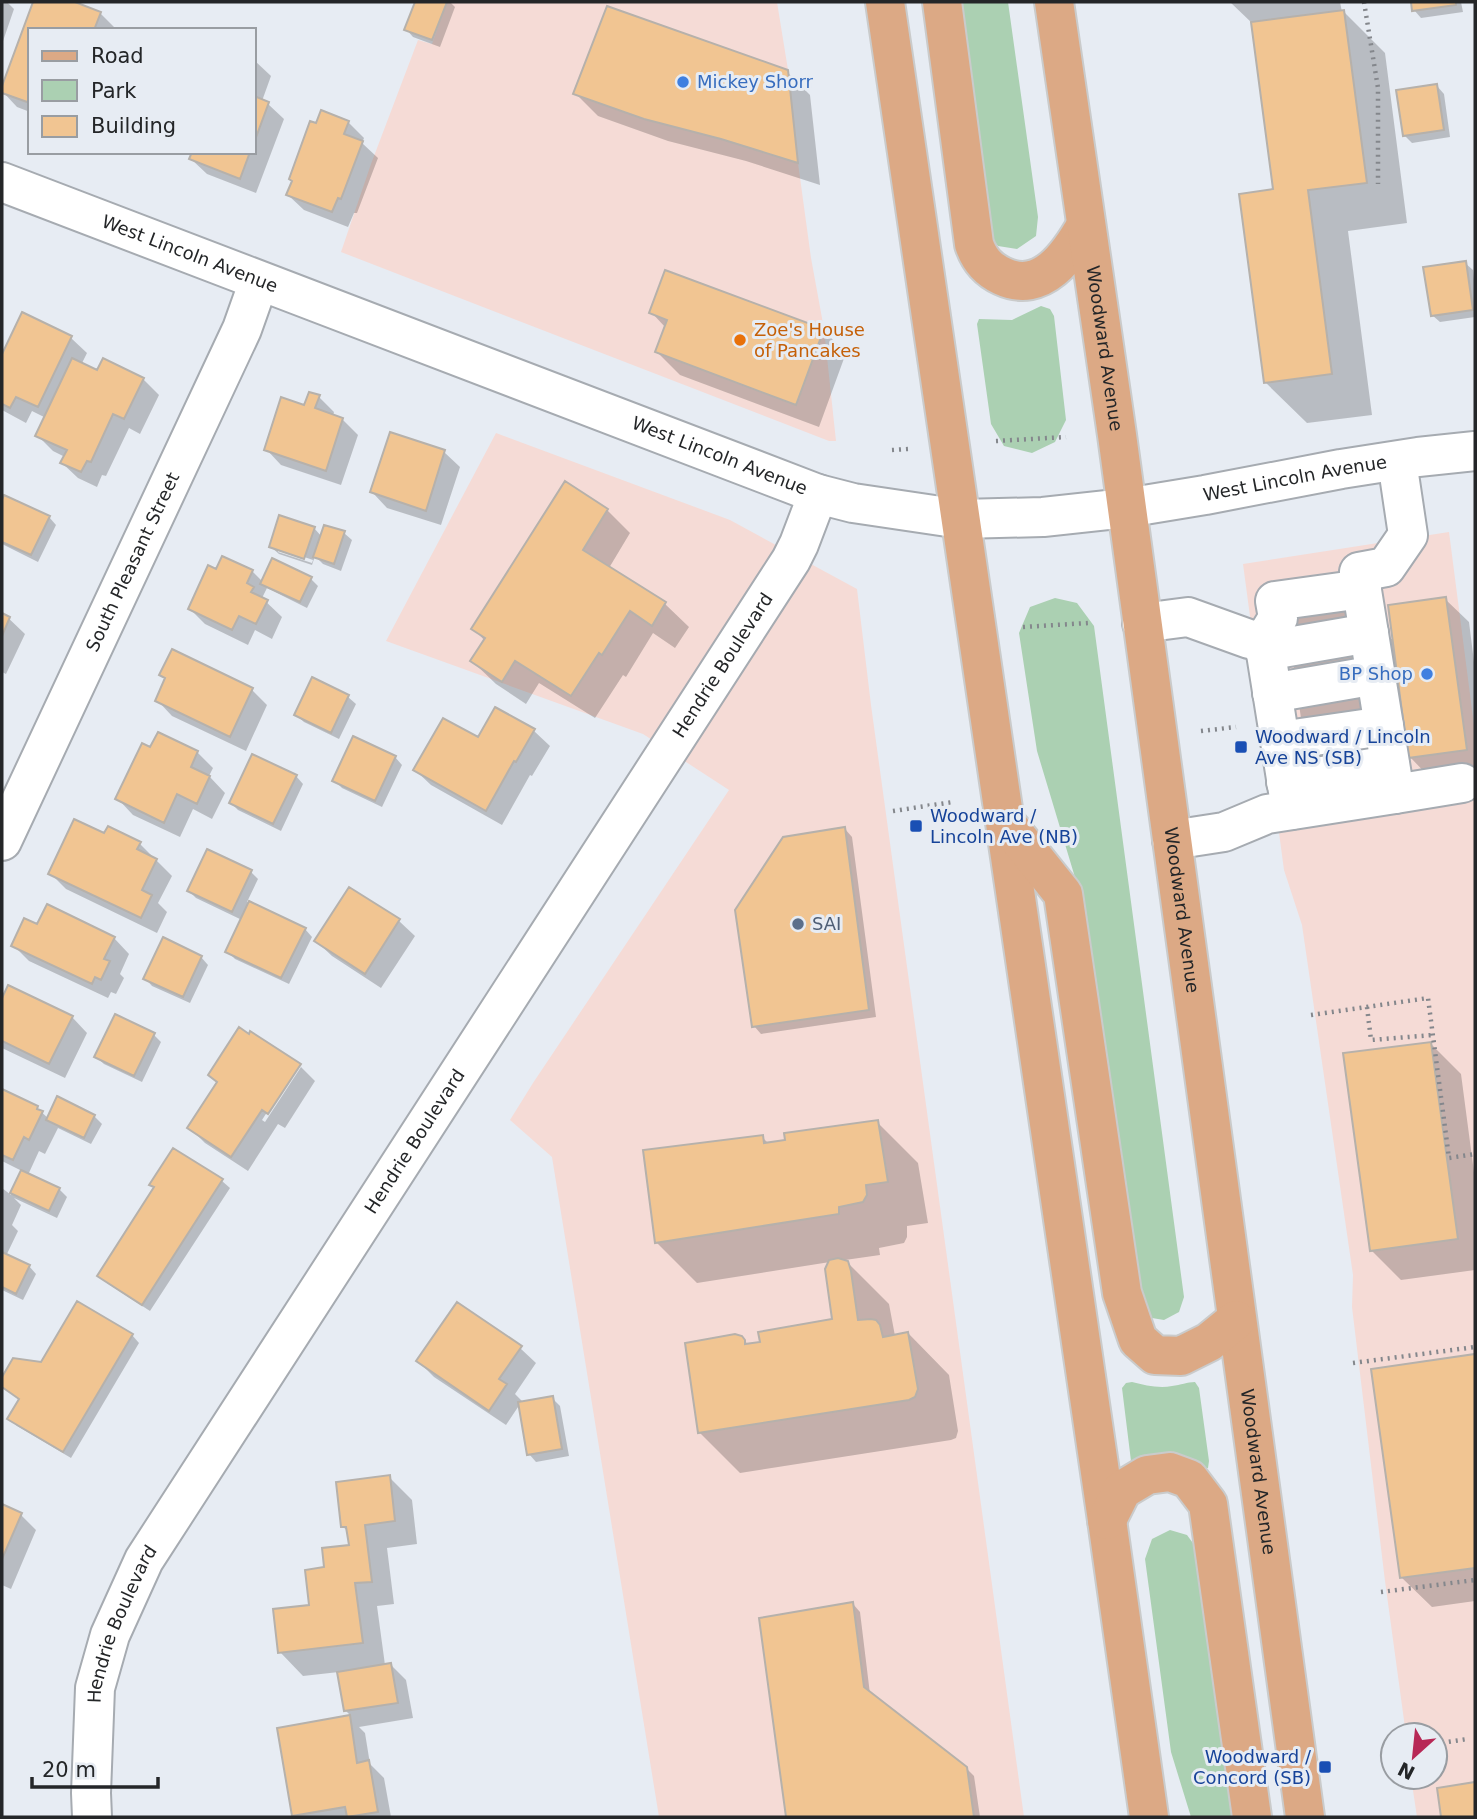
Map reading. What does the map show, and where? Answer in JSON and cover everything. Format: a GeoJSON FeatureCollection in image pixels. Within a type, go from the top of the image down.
{"type":"FeatureCollection","features":[{"type":"Feature","properties":{"kind":"main road"},"geometry":{"type":"LineString","coordinates":[[942,2],[974,244],[985,266],[1009,280],[1034,279],[1059,264],[1086,225]]}},
{"type":"Feature","properties":{"kind":"main road","name":"Woodward Avenue"},"geometry":{"type":"LineString","coordinates":[[1054,2],[1117,435],[1305,1817]]}},
{"type":"Feature","properties":{"kind":"main road"},"geometry":{"type":"LineString","coordinates":[[886,7],[1149,1817]]}},
{"type":"Feature","properties":{"kind":"main road"},"geometry":{"type":"LineString","coordinates":[[1006,823],[1063,894],[1122,1293],[1138,1340],[1155,1355],[1181,1356],[1209,1342],[1236,1320]]}},
{"type":"Feature","properties":{"kind":"main road"},"geometry":{"type":"LineString","coordinates":[[1107,1520],[1122,1490],[1147,1475],[1170,1472],[1189,1479],[1208,1504],[1252,1817]]}},
{"type":"Feature","properties":{"kind":"street","name":"West Lincoln Avenue"},"geometry":{"type":"LineString","coordinates":[[2,182],[547,388],[818,494],[853,503],[961,519],[1043,517],[1126,508],[1397,461],[1475,452]]}},
{"type":"Feature","properties":{"kind":"street","name":"South Pleasant Street"},"geometry":{"type":"LineString","coordinates":[[2,841],[242,329],[259,281]]}},
{"type":"Feature","properties":{"kind":"street"},"geometry":{"type":"LineString","coordinates":[[1289,796],[1263,733],[1272,693],[1264,646],[1278,618],[1272,586],[1361,581],[1386,567],[1408,535],[1397,461]]}},
{"type":"Feature","properties":{"kind":"street","name":"Hendrie Boulevard"},"geometry":{"type":"LineString","coordinates":[[92,1817],[95,1688],[110,1635],[144,1560],[791,560],[818,494]]}},
{"type":"Feature","properties":{"kind":"street"},"geometry":{"type":"LineString","coordinates":[[1361,581],[1393,780]]}},
{"type":"Feature","properties":{"kind":"street"},"geometry":{"type":"LineString","coordinates":[[1142,624],[1188,617],[1264,646],[1369,633]]}},
{"type":"Feature","properties":{"kind":"street"},"geometry":{"type":"LineString","coordinates":[[1272,693],[1376,676]]}},
{"type":"Feature","properties":{"kind":"street"},"geometry":{"type":"LineString","coordinates":[[1263,733],[1384,726]]}},
{"type":"Feature","properties":{"kind":"street"},"geometry":{"type":"LineString","coordinates":[[1172,840],[1224,832],[1267,814],[1289,796],[1393,780],[1462,782]]}},
{"type":"Feature","properties":{"kind":"path"},"geometry":{"type":"LineString","coordinates":[[1364,2],[1378,88],[1378,184]]}},
{"type":"Feature","properties":{"kind":"path"},"geometry":{"type":"LineString","coordinates":[[996,441],[1066,437]]}},
{"type":"Feature","properties":{"kind":"path"},"geometry":{"type":"LineString","coordinates":[[892,450],[908,449]]}},
{"type":"Feature","properties":{"kind":"path"},"geometry":{"type":"LineString","coordinates":[[1023,627],[1088,623]]}},
{"type":"Feature","properties":{"kind":"path"},"geometry":{"type":"LineString","coordinates":[[1201,731],[1263,733]]}},
{"type":"Feature","properties":{"kind":"path"},"geometry":{"type":"LineString","coordinates":[[893,811],[953,802]]}},
{"type":"Feature","properties":{"kind":"path"},"geometry":{"type":"LineString","coordinates":[[1311,1015],[1428,998],[1449,1158],[1475,1154]]}},
{"type":"Feature","properties":{"kind":"path"},"geometry":{"type":"LineString","coordinates":[[1367,1007],[1371,1040],[1433,1035]]}},
{"type":"Feature","properties":{"kind":"path"},"geometry":{"type":"LineString","coordinates":[[1353,1363],[1475,1347]]}},
{"type":"Feature","properties":{"kind":"path"},"geometry":{"type":"LineString","coordinates":[[1381,1592],[1475,1580]]}},
{"type":"Feature","properties":{"kind":"path"},"geometry":{"type":"LineString","coordinates":[[1449,1742],[1467,1740]]}},
{"type":"Feature","properties":{"kind":"shaded area"},"geometry":{"type":"Polygon","coordinates":[[[447,2],[777,2],[811,258],[824,329],[836,441],[829,441],[341,252],[418,40],[432,44],[447,2]]]}},
{"type":"Feature","properties":{"kind":"shaded area"},"geometry":{"type":"Polygon","coordinates":[[[496,433],[730,520],[857,589],[1024,1817],[659,1817],[552,1157],[510,1120],[729,790],[643,734],[386,641],[496,433]]]}},
{"type":"Feature","properties":{"kind":"shaded area"},"geometry":{"type":"Polygon","coordinates":[[[1449,532],[1475,733],[1475,1817],[1417,1817],[1413,1791],[1449,1791],[1449,1721],[1404,1721],[1352,1307],[1353,1275],[1302,925],[1284,870],[1243,564],[1449,532]]]}},
{"type":"Feature","properties":{"kind":"green space"},"geometry":{"type":"Polygon","coordinates":[[[956,2],[1008,2],[1038,217],[1036,236],[1017,249],[998,246],[987,232],[956,2]]]}},
{"type":"Feature","properties":{"kind":"green space"},"geometry":{"type":"Polygon","coordinates":[[[1041,306],[1050,309],[1054,316],[1066,420],[1055,442],[1032,453],[1004,446],[991,424],[977,324],[979,319],[1012,320],[1041,306]]]}},
{"type":"Feature","properties":{"kind":"green space"},"geometry":{"type":"Polygon","coordinates":[[[1055,598],[1077,603],[1094,626],[1184,1297],[1179,1312],[1164,1320],[1146,1317],[1133,1302],[1077,884],[1037,751],[1019,633],[1030,607],[1055,598]]]}},
{"type":"Feature","properties":{"kind":"green space"},"geometry":{"type":"Polygon","coordinates":[[[1195,1382],[1199,1388],[1208,1468],[1134,1468],[1122,1388],[1126,1383],[1162,1387],[1195,1382]]]}},
{"type":"Feature","properties":{"kind":"green space"},"geometry":{"type":"Polygon","coordinates":[[[1170,1530],[1187,1535],[1198,1550],[1234,1817],[1191,1817],[1171,1752],[1145,1559],[1152,1539],[1170,1530]]]}},
{"type":"Feature","properties":{"kind":"building"},"geometry":{"type":"Polygon","coordinates":[[[33,2],[75,2],[101,12],[95,28],[28,28],[28,102],[2,93],[2,86],[33,2]]]}},
{"type":"Feature","properties":{"kind":"building"},"geometry":{"type":"Polygon","coordinates":[[[415,2],[447,2],[432,40],[404,30],[415,2]]]}},
{"type":"Feature","properties":{"kind":"building"},"geometry":{"type":"Polygon","coordinates":[[[1411,2],[1456,2],[1456,5],[1412,11],[1411,2]]]}},
{"type":"Feature","properties":{"kind":"building","name":"Mickey Shorr"},"geometry":{"type":"Polygon","coordinates":[[[607,6],[788,70],[798,163],[644,119],[573,94],[607,6]]]}},
{"type":"Feature","properties":{"kind":"building"},"geometry":{"type":"Polygon","coordinates":[[[1344,10],[1367,183],[1308,190],[1332,374],[1264,383],[1239,194],[1273,189],[1251,22],[1344,10]]]}},
{"type":"Feature","properties":{"kind":"building"},"geometry":{"type":"Polygon","coordinates":[[[1437,84],[1444,130],[1403,136],[1396,90],[1437,84]]]}},
{"type":"Feature","properties":{"kind":"building"},"geometry":{"type":"Polygon","coordinates":[[[256,97],[269,102],[256,138],[256,97]]]}},
{"type":"Feature","properties":{"kind":"building"},"geometry":{"type":"Polygon","coordinates":[[[321,110],[349,121],[344,134],[363,141],[341,199],[338,198],[332,212],[286,195],[310,121],[316,123],[321,110]]]}},
{"type":"Feature","properties":{"kind":"building"},"geometry":{"type":"Polygon","coordinates":[[[191,154],[249,154],[240,179],[189,159],[191,154]]]}},
{"type":"Feature","properties":{"kind":"building"},"geometry":{"type":"Polygon","coordinates":[[[1466,261],[1473,310],[1431,316],[1423,267],[1466,261]]]}},
{"type":"Feature","properties":{"kind":"building","name":"Zoe's House of Pancakes"},"geometry":{"type":"Polygon","coordinates":[[[665,270],[824,329],[796,405],[655,352],[667,320],[649,313],[665,270]]]}},
{"type":"Feature","properties":{"kind":"building"},"geometry":{"type":"Polygon","coordinates":[[[22,312],[72,336],[38,407],[16,397],[10,408],[2,404],[2,354],[22,312]]]}},
{"type":"Feature","properties":{"kind":"building"},"geometry":{"type":"Polygon","coordinates":[[[72,358],[97,370],[103,358],[144,378],[124,419],[113,414],[91,462],[87,461],[81,472],[60,463],[67,450],[35,436],[72,358]]]}},
{"type":"Feature","properties":{"kind":"building"},"geometry":{"type":"Polygon","coordinates":[[[309,392],[320,395],[315,408],[343,418],[326,471],[264,450],[281,397],[304,405],[309,392]]]}},
{"type":"Feature","properties":{"kind":"building"},"geometry":{"type":"Polygon","coordinates":[[[390,432],[445,450],[426,511],[370,492],[390,432]]]}},
{"type":"Feature","properties":{"kind":"building"},"geometry":{"type":"Polygon","coordinates":[[[565,481],[608,509],[583,550],[666,602],[652,626],[630,611],[571,696],[515,661],[502,682],[470,661],[485,638],[471,629],[565,481]]]}},
{"type":"Feature","properties":{"kind":"building"},"geometry":{"type":"Polygon","coordinates":[[[4,495],[50,516],[31,555],[2,542],[4,495]]]}},
{"type":"Feature","properties":{"kind":"building"},"geometry":{"type":"Polygon","coordinates":[[[279,515],[315,527],[304,559],[269,547],[279,515]]]}},
{"type":"Feature","properties":{"kind":"building"},"geometry":{"type":"Polygon","coordinates":[[[324,525],[345,531],[334,564],[313,557],[324,525]]]}},
{"type":"Feature","properties":{"kind":"building"},"geometry":{"type":"Polygon","coordinates":[[[222,556],[253,570],[247,583],[254,587],[251,592],[268,600],[256,624],[239,616],[232,630],[188,609],[208,565],[216,569],[222,556]]]}},
{"type":"Feature","properties":{"kind":"building"},"geometry":{"type":"Polygon","coordinates":[[[272,558],[312,577],[300,602],[260,584],[272,558]]]}},
{"type":"Feature","properties":{"kind":"building","name":"BP Shop"},"geometry":{"type":"Polygon","coordinates":[[[1446,597],[1467,750],[1408,758],[1388,605],[1446,597]]]}},
{"type":"Feature","properties":{"kind":"building"},"geometry":{"type":"Polygon","coordinates":[[[2,613],[10,617],[2,636],[2,613]]]}},
{"type":"Feature","properties":{"kind":"building"},"geometry":{"type":"Polygon","coordinates":[[[172,649],[253,688],[230,737],[155,701],[165,678],[159,675],[172,649]]]}},
{"type":"Feature","properties":{"kind":"building"},"geometry":{"type":"Polygon","coordinates":[[[312,677],[349,695],[331,733],[294,715],[312,677]]]}},
{"type":"Feature","properties":{"kind":"building"},"geometry":{"type":"Polygon","coordinates":[[[495,707],[535,729],[486,811],[413,770],[443,718],[478,737],[495,707]]]}},
{"type":"Feature","properties":{"kind":"building"},"geometry":{"type":"Polygon","coordinates":[[[158,732],[198,751],[191,767],[210,776],[197,804],[177,794],[164,823],[115,799],[142,743],[150,747],[158,732]]]}},
{"type":"Feature","properties":{"kind":"building"},"geometry":{"type":"Polygon","coordinates":[[[353,736],[396,756],[375,801],[332,781],[353,736]]]}},
{"type":"Feature","properties":{"kind":"building"},"geometry":{"type":"Polygon","coordinates":[[[252,754],[297,775],[273,824],[229,803],[252,754]]]}},
{"type":"Feature","properties":{"kind":"building"},"geometry":{"type":"Polygon","coordinates":[[[74,819],[104,833],[108,826],[141,842],[137,849],[157,859],[142,890],[152,895],[141,918],[48,874],[74,819]]]}},
{"type":"Feature","properties":{"kind":"building","name":"SAI"},"geometry":{"type":"Polygon","coordinates":[[[845,827],[869,1010],[752,1027],[735,910],[783,837],[845,827]]]}},
{"type":"Feature","properties":{"kind":"building"},"geometry":{"type":"Polygon","coordinates":[[[207,849],[252,870],[232,912],[187,891],[207,849]]]}},
{"type":"Feature","properties":{"kind":"building"},"geometry":{"type":"Polygon","coordinates":[[[349,887],[400,919],[365,974],[314,941],[349,887]]]}},
{"type":"Feature","properties":{"kind":"building"},"geometry":{"type":"Polygon","coordinates":[[[249,901],[306,928],[281,978],[225,952],[249,901]]]}},
{"type":"Feature","properties":{"kind":"building"},"geometry":{"type":"Polygon","coordinates":[[[47,904],[115,937],[104,959],[110,961],[101,980],[95,977],[92,984],[11,946],[24,918],[37,924],[47,904]]]}},
{"type":"Feature","properties":{"kind":"building"},"geometry":{"type":"Polygon","coordinates":[[[163,937],[202,956],[183,997],[143,979],[163,937]]]}},
{"type":"Feature","properties":{"kind":"building"},"geometry":{"type":"Polygon","coordinates":[[[8,985],[73,1016],[49,1064],[2,1041],[2,998],[8,985]]]}},
{"type":"Feature","properties":{"kind":"building"},"geometry":{"type":"Polygon","coordinates":[[[115,1014],[155,1033],[134,1076],[94,1057],[115,1014]]]}},
{"type":"Feature","properties":{"kind":"building"},"geometry":{"type":"Polygon","coordinates":[[[239,1027],[249,1034],[250,1031],[301,1064],[268,1114],[262,1110],[231,1157],[187,1128],[217,1082],[208,1075],[239,1027]]]}},
{"type":"Feature","properties":{"kind":"building"},"geometry":{"type":"Polygon","coordinates":[[[1431,1042],[1458,1239],[1370,1251],[1343,1053],[1431,1042]]]}},
{"type":"Feature","properties":{"kind":"building"},"geometry":{"type":"Polygon","coordinates":[[[2,1089],[43,1111],[29,1140],[24,1137],[13,1160],[2,1155],[2,1089]]]}},
{"type":"Feature","properties":{"kind":"building"},"geometry":{"type":"Polygon","coordinates":[[[57,1096],[95,1115],[84,1138],[46,1120],[57,1096]]]}},
{"type":"Feature","properties":{"kind":"building"},"geometry":{"type":"Polygon","coordinates":[[[878,1120],[888,1182],[866,1185],[867,1195],[863,1202],[839,1207],[839,1214],[655,1243],[643,1150],[763,1135],[764,1143],[785,1140],[784,1133],[878,1120]]]}},
{"type":"Feature","properties":{"kind":"building"},"geometry":{"type":"Polygon","coordinates":[[[173,1148],[223,1179],[142,1305],[97,1276],[154,1187],[149,1185],[173,1148]]]}},
{"type":"Feature","properties":{"kind":"building"},"geometry":{"type":"Polygon","coordinates":[[[21,1170],[60,1188],[49,1211],[10,1193],[21,1170]]]}},
{"type":"Feature","properties":{"kind":"building"},"geometry":{"type":"Polygon","coordinates":[[[2,1252],[30,1265],[16,1294],[2,1287],[2,1252]]]}},
{"type":"Feature","properties":{"kind":"building"},"geometry":{"type":"Polygon","coordinates":[[[838,1258],[848,1261],[858,1320],[876,1320],[883,1337],[908,1332],[918,1389],[915,1397],[698,1433],[685,1343],[735,1334],[742,1336],[745,1344],[760,1342],[758,1332],[832,1319],[825,1269],[829,1260],[838,1258]]]}},
{"type":"Feature","properties":{"kind":"building"},"geometry":{"type":"Polygon","coordinates":[[[77,1301],[133,1334],[63,1452],[7,1419],[19,1399],[2,1387],[2,1377],[13,1358],[41,1362],[77,1301]]]}},
{"type":"Feature","properties":{"kind":"building"},"geometry":{"type":"Polygon","coordinates":[[[457,1302],[522,1346],[499,1379],[507,1384],[489,1411],[416,1361],[457,1302]]]}},
{"type":"Feature","properties":{"kind":"building"},"geometry":{"type":"Polygon","coordinates":[[[1475,1354],[1475,1568],[1400,1578],[1371,1369],[1475,1354]]]}},
{"type":"Feature","properties":{"kind":"building"},"geometry":{"type":"Polygon","coordinates":[[[553,1396],[562,1449],[527,1455],[518,1402],[553,1396]]]}},
{"type":"Feature","properties":{"kind":"building"},"geometry":{"type":"Polygon","coordinates":[[[390,1475],[395,1521],[365,1525],[372,1582],[355,1583],[363,1643],[278,1653],[273,1609],[309,1605],[305,1570],[324,1567],[322,1548],[349,1545],[346,1527],[341,1527],[336,1482],[390,1475]]]}},
{"type":"Feature","properties":{"kind":"building"},"geometry":{"type":"Polygon","coordinates":[[[2,1504],[22,1513],[2,1559],[2,1504]]]}},
{"type":"Feature","properties":{"kind":"building"},"geometry":{"type":"Polygon","coordinates":[[[853,1602],[864,1687],[967,1767],[974,1817],[786,1817],[759,1618],[853,1602]]]}},
{"type":"Feature","properties":{"kind":"building"},"geometry":{"type":"Polygon","coordinates":[[[391,1663],[398,1703],[344,1711],[337,1672],[391,1663]]]}},
{"type":"Feature","properties":{"kind":"building"},"geometry":{"type":"Polygon","coordinates":[[[350,1715],[357,1763],[369,1760],[378,1812],[347,1817],[345,1807],[292,1816],[277,1728],[350,1715]]]}},
{"type":"Feature","properties":{"kind":"building"},"geometry":{"type":"Polygon","coordinates":[[[1475,1782],[1475,1817],[1441,1817],[1437,1791],[1449,1791],[1449,1786],[1475,1782]]]}},
{"type":"Feature","properties":{"kind":"place","name":"Mickey Shorr"},"geometry":{"type":"Point","coordinates":[683,82]}},
{"type":"Feature","properties":{"kind":"place","name":"Zoe's House of Pancakes"},"geometry":{"type":"Point","coordinates":[740,340]}},
{"type":"Feature","properties":{"kind":"place","name":"BP Shop"},"geometry":{"type":"Point","coordinates":[1427,674]}},
{"type":"Feature","properties":{"kind":"place","name":"Woodward / Lincoln Ave NS (SB)"},"geometry":{"type":"Point","coordinates":[1241,747]}},
{"type":"Feature","properties":{"kind":"place","name":"Woodward / Lincoln Ave (NB)"},"geometry":{"type":"Point","coordinates":[916,826]}},
{"type":"Feature","properties":{"kind":"place","name":"SAI"},"geometry":{"type":"Point","coordinates":[798,924]}},
{"type":"Feature","properties":{"kind":"place","name":"Woodward / Concord (SB)"},"geometry":{"type":"Point","coordinates":[1325,1767]}}]}
